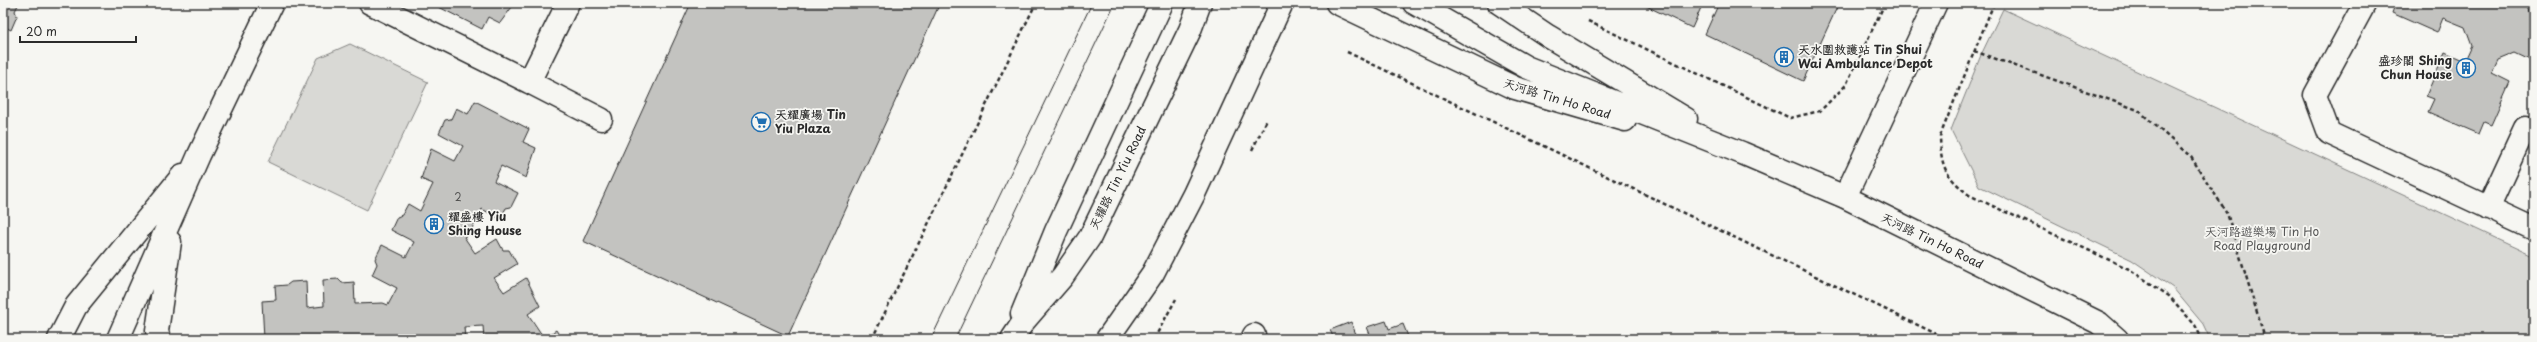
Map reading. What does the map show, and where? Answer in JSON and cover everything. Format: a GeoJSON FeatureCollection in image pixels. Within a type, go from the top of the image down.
{"type":"FeatureCollection","features":[{"type":"Feature","properties":{"kind":"street"},"geometry":{"type":"LineString","coordinates":[[118,339],[199,155],[272,3]]}},
{"type":"Feature","properties":{"kind":"street"},"geometry":{"type":"LineString","coordinates":[[370,3],[601,119]]}},
{"type":"Feature","properties":{"kind":"street"},"geometry":{"type":"LineString","coordinates":[[529,82],[568,3]]}},
{"type":"Feature","properties":{"kind":"street"},"geometry":{"type":"LineString","coordinates":[[1012,339],[1056,231],[1162,3]]}},
{"type":"Feature","properties":{"kind":"street","name":"天耀路 Tin Yiu Road"},"geometry":{"type":"LineString","coordinates":[[1012,339],[1024,320],[1064,276],[1090,237],[1190,30],[1200,3]]}},
{"type":"Feature","properties":{"kind":"street"},"geometry":{"type":"LineString","coordinates":[[1111,336],[1153,273],[1194,194],[1282,3]]}},
{"type":"Feature","properties":{"kind":"street","name":"天河路 Tin Ho Road"},"geometry":{"type":"LineString","coordinates":[[1337,3],[1515,88],[1742,153]]}},
{"type":"Feature","properties":{"kind":"street","name":"天河路 Tin Ho Road"},"geometry":{"type":"LineString","coordinates":[[1414,3],[1526,67],[1742,153],[1845,197],[2099,323],[2117,339]]}},
{"type":"Feature","properties":{"kind":"street","name":"天河路 Tin Ho Road"},"geometry":{"type":"LineString","coordinates":[[1499,3],[1548,36],[1742,153]]}},
{"type":"Feature","properties":{"kind":"street"},"geometry":{"type":"LineString","coordinates":[[1845,197],[1936,3]]}},
{"type":"Feature","properties":{"kind":"street"},"geometry":{"type":"LineString","coordinates":[[2365,3],[2315,95],[2329,133],[2534,229]]}},
{"type":"Feature","properties":{"kind":"street"},"geometry":{"type":"LineString","coordinates":[[2488,208],[2526,128],[2534,132]]}},
{"type":"Feature","properties":{"kind":"street"},"geometry":{"type":"LineString","coordinates":[[59,339],[76,306],[199,155]]}},
{"type":"Feature","properties":{"kind":"street"},"geometry":{"type":"LineString","coordinates":[[159,339],[157,331],[175,209]]}},
{"type":"Feature","properties":{"kind":"path"},"geometry":{"type":"LineString","coordinates":[[872,339],[1036,3]]}},
{"type":"Feature","properties":{"kind":"path"},"geometry":{"type":"LineString","coordinates":[[1587,20],[1790,118],[1820,112],[1846,85],[1885,3]]}},
{"type":"Feature","properties":{"kind":"path"},"geometry":{"type":"LineString","coordinates":[[1994,3],[1940,136],[1941,158],[1950,179],[1969,195],[2129,270],[2169,296],[2195,325],[2202,339]]}},
{"type":"Feature","properties":{"kind":"path"},"geometry":{"type":"LineString","coordinates":[[1974,51],[2138,110],[2191,157],[2227,213],[2265,339]]}},
{"type":"Feature","properties":{"kind":"path"},"geometry":{"type":"LineString","coordinates":[[1347,52],[1947,339]]}},
{"type":"Feature","properties":{"kind":"green space","name":"天河路遊樂場 Tin Ho Road Playground"},"geometry":{"type":"Polygon","coordinates":[[[2003,9],[2534,256],[2534,339],[2210,339],[2203,324],[2173,288],[2132,260],[1979,186],[1951,130],[1981,55],[2003,9]]]}},
{"type":"Feature","properties":{"kind":"green space"},"geometry":{"type":"Polygon","coordinates":[[[350,44],[428,82],[367,210],[268,162],[318,58],[350,44]]]}},
{"type":"Feature","properties":{"kind":"building"},"geometry":{"type":"Polygon","coordinates":[[[3,3],[19,3],[15,11],[17,16],[11,30],[3,26],[3,3]]]}},
{"type":"Feature","properties":{"kind":"building"},"geometry":{"type":"Polygon","coordinates":[[[431,3],[515,3],[500,23],[488,17],[482,29],[431,3]]]}},
{"type":"Feature","properties":{"kind":"building","name":"天耀廣場 Tin Yiu Plaza"},"geometry":{"type":"Polygon","coordinates":[[[691,3],[940,3],[788,336],[583,241],[691,3]]]}},
{"type":"Feature","properties":{"kind":"building"},"geometry":{"type":"Polygon","coordinates":[[[1640,3],[1703,3],[1692,28],[1640,3]]]}},
{"type":"Feature","properties":{"kind":"building","name":"天水圍救護站 Tin Shui Wai Ambulance Depot"},"geometry":{"type":"Polygon","coordinates":[[[1719,3],[1839,3],[1803,81],[1705,34],[1719,3]]]}},
{"type":"Feature","properties":{"kind":"building","name":"盛珍閣 Shing Chun House"},"geometry":{"type":"Polygon","coordinates":[[[2390,3],[2526,3],[2531,18],[2534,19],[2534,62],[2515,53],[2498,60],[2492,73],[2510,82],[2491,125],[2484,122],[2479,134],[2428,112],[2434,99],[2426,96],[2445,52],[2465,61],[2472,46],[2465,27],[2443,18],[2437,33],[2392,13],[2395,5],[2390,3]]]}},
{"type":"Feature","properties":{"kind":"building","name":"耀盛樓 Yiu Shing House"},"geometry":{"type":"Polygon","coordinates":[[[475,101],[529,129],[523,142],[536,148],[526,178],[501,166],[494,181],[518,193],[511,207],[506,208],[500,219],[482,209],[469,234],[464,237],[475,253],[497,239],[503,250],[509,250],[517,264],[494,278],[504,292],[526,278],[540,306],[528,314],[544,338],[556,330],[562,339],[484,339],[483,326],[464,327],[465,339],[264,339],[262,301],[276,300],[275,286],[287,285],[291,282],[306,281],[307,308],[324,306],[323,280],[338,279],[342,283],[354,282],[355,304],[383,303],[388,305],[397,288],[372,275],[377,264],[375,259],[382,245],[406,257],[414,242],[391,230],[397,217],[402,215],[408,204],[420,211],[433,184],[421,179],[431,149],[455,161],[463,146],[439,133],[445,120],[451,119],[456,108],[468,114],[475,101]]]}},
{"type":"Feature","properties":{"kind":"building"},"geometry":{"type":"Polygon","coordinates":[[[1386,321],[1389,329],[1403,324],[1409,339],[1372,339],[1367,327],[1386,321]]]}},
{"type":"Feature","properties":{"kind":"building"},"geometry":{"type":"Polygon","coordinates":[[[1351,322],[1358,339],[1334,339],[1330,330],[1351,322]]]}},
{"type":"Feature","properties":{"kind":"tram line"},"geometry":{"type":"LineString","coordinates":[[931,339],[1092,3]]}},
{"type":"Feature","properties":{"kind":"tram line"},"geometry":{"type":"LineString","coordinates":[[955,339],[1115,3]]}},
{"type":"Feature","properties":{"kind":"place","name":"天水圍救護站 Tin Shui Wai Ambulance Depot"},"geometry":{"type":"Point","coordinates":[1784,57]}},
{"type":"Feature","properties":{"kind":"place","name":"盛珍閣 Shing Chun House"},"geometry":{"type":"Point","coordinates":[2466,68]}},
{"type":"Feature","properties":{"kind":"place","name":"天耀廣場 Tin Yiu Plaza"},"geometry":{"type":"Point","coordinates":[761,122]}},
{"type":"Feature","properties":{"kind":"place","name":"耀盛樓 Yiu Shing House"},"geometry":{"type":"Point","coordinates":[434,224]}}]}
